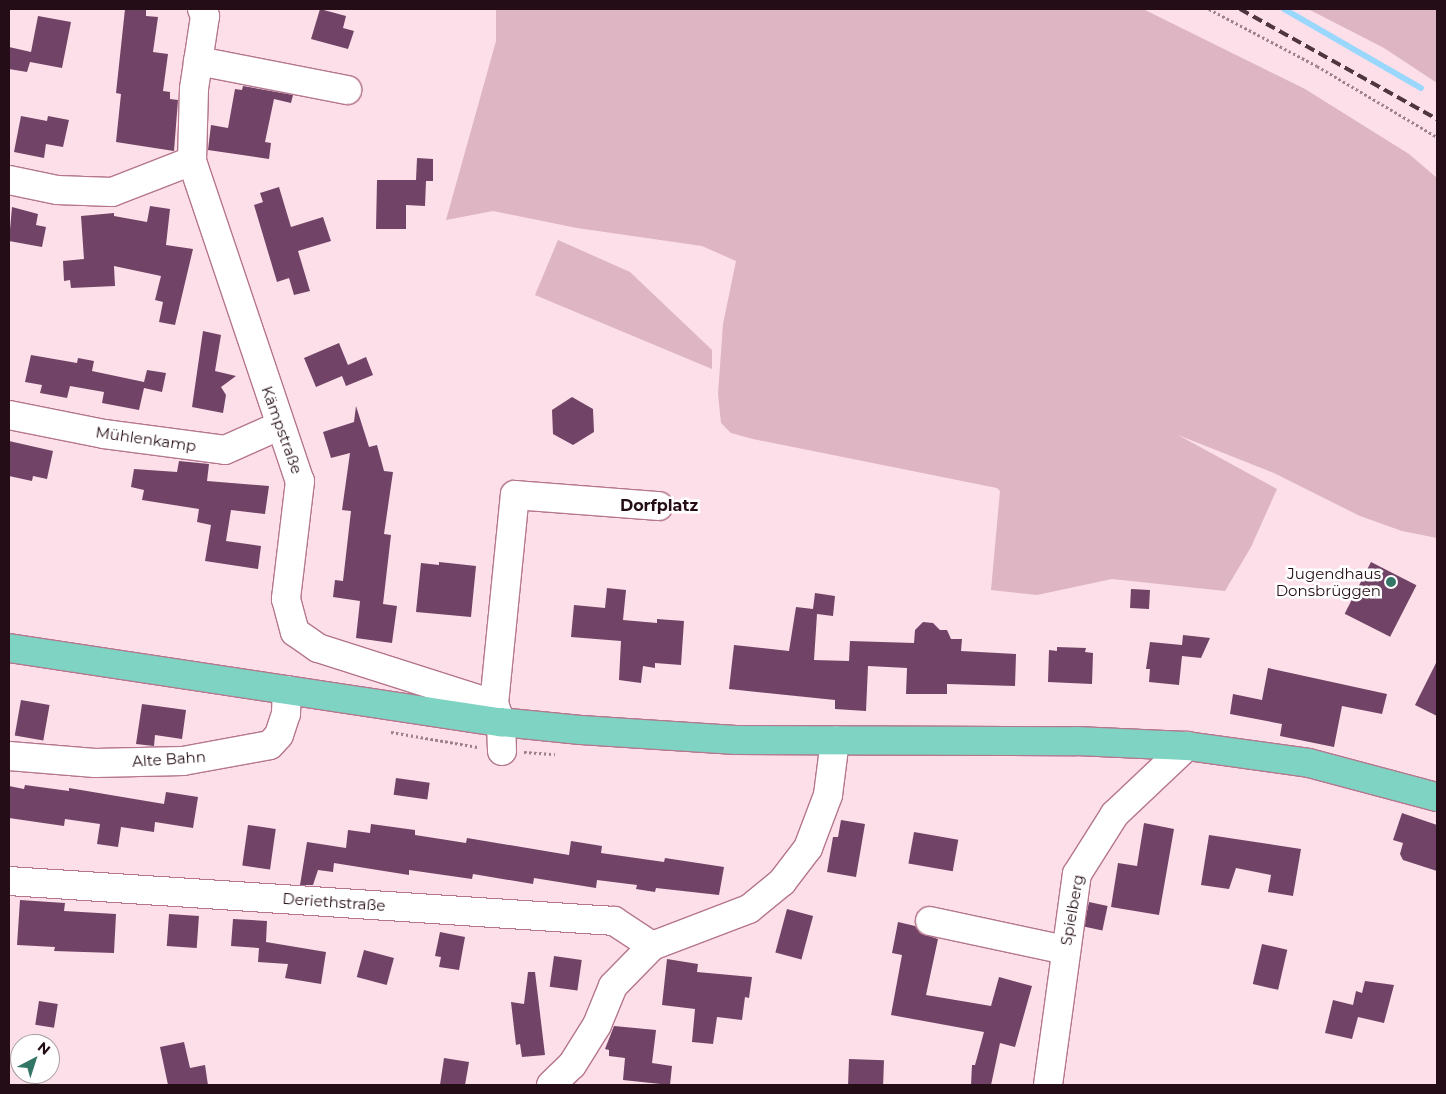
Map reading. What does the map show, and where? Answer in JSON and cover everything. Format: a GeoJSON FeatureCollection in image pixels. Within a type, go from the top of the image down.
{"type":"FeatureCollection","features":[{"type":"Feature","properties":{"kind":"main road"},"geometry":{"type":"LineString","coordinates":[[9,648],[287,690],[736,740],[1076,742],[1188,746],[1309,763],[1437,797]]}},
{"type":"Feature","properties":{"kind":"street","name":"Kämpstraße"},"geometry":{"type":"LineString","coordinates":[[202,9],[205,16],[194,89],[192,162],[300,481],[286,599],[295,632],[318,648],[497,713]]}},
{"type":"Feature","properties":{"kind":"street"},"geometry":{"type":"LineString","coordinates":[[198,60],[347,90]]}},
{"type":"Feature","properties":{"kind":"street"},"geometry":{"type":"LineString","coordinates":[[9,180],[57,190],[112,192],[192,162]]}},
{"type":"Feature","properties":{"kind":"street","name":"Mühlenkamp"},"geometry":{"type":"LineString","coordinates":[[9,415],[104,434],[225,450],[280,426]]}},
{"type":"Feature","properties":{"kind":"street"},"geometry":{"type":"LineString","coordinates":[[502,751],[497,713],[515,495],[659,506]]}},
{"type":"Feature","properties":{"kind":"street","name":"Alte Bahn"},"geometry":{"type":"LineString","coordinates":[[9,756],[95,763],[183,761],[270,745],[278,735],[286,714],[287,690]]}},
{"type":"Feature","properties":{"kind":"street"},"geometry":{"type":"LineString","coordinates":[[550,1085],[577,1075],[612,986],[652,946],[749,909],[782,882],[808,848],[828,795],[835,740]]}},
{"type":"Feature","properties":{"kind":"street","name":"Spielberg"},"geometry":{"type":"LineString","coordinates":[[1048,1085],[1076,874],[1090,849],[1115,814],[1188,746]]}},
{"type":"Feature","properties":{"kind":"street","name":"Deriethstraße"},"geometry":{"type":"LineString","coordinates":[[9,881],[614,921],[652,946]]}},
{"type":"Feature","properties":{"kind":"street"},"geometry":{"type":"LineString","coordinates":[[930,921],[1065,950]]}},
{"type":"Feature","properties":{"kind":"path"},"geometry":{"type":"LineString","coordinates":[[1209,9],[1317,66],[1437,137]]}},
{"type":"Feature","properties":{"kind":"shaded area"},"geometry":{"type":"Polygon","coordinates":[[[496,9],[1143,9],[1305,89],[1409,154],[1437,178],[1437,538],[1402,531],[1360,516],[1274,473],[1178,435],[1277,489],[1251,547],[1225,591],[1112,579],[1037,595],[991,590],[1000,491],[997,488],[753,439],[731,433],[721,423],[718,394],[723,324],[736,261],[702,246],[577,228],[493,211],[446,220],[496,41],[496,9]]]}},
{"type":"Feature","properties":{"kind":"shaded area"},"geometry":{"type":"Polygon","coordinates":[[[1308,9],[1437,9],[1437,83],[1384,48],[1308,9]]]}},
{"type":"Feature","properties":{"kind":"shaded area"},"geometry":{"type":"Polygon","coordinates":[[[558,240],[630,272],[712,350],[712,369],[535,295],[558,240]]]}},
{"type":"Feature","properties":{"kind":"building"},"geometry":{"type":"Polygon","coordinates":[[[125,9],[146,9],[146,16],[158,17],[153,52],[168,54],[163,91],[170,92],[170,99],[178,100],[174,151],[116,142],[121,94],[116,93],[125,9]]]}},
{"type":"Feature","properties":{"kind":"building"},"geometry":{"type":"Polygon","coordinates":[[[320,9],[346,16],[343,28],[354,31],[348,49],[311,39],[320,9]]]}},
{"type":"Feature","properties":{"kind":"building"},"geometry":{"type":"Polygon","coordinates":[[[38,16],[71,22],[62,68],[30,62],[27,72],[9,69],[9,47],[31,52],[38,16]]]}},
{"type":"Feature","properties":{"kind":"building"},"geometry":{"type":"Polygon","coordinates":[[[243,86],[293,95],[291,103],[274,99],[265,142],[271,143],[269,159],[208,150],[211,125],[228,128],[235,89],[242,90],[243,86]]]}},
{"type":"Feature","properties":{"kind":"building"},"geometry":{"type":"Polygon","coordinates":[[[21,116],[47,121],[48,116],[69,120],[63,147],[46,144],[44,158],[14,152],[21,116]]]}},
{"type":"Feature","properties":{"kind":"building"},"geometry":{"type":"Polygon","coordinates":[[[417,158],[433,159],[433,181],[426,181],[425,206],[406,205],[406,229],[376,229],[377,180],[416,180],[417,158]]]}},
{"type":"Feature","properties":{"kind":"building"},"geometry":{"type":"Polygon","coordinates":[[[279,187],[291,227],[323,217],[331,241],[298,251],[310,291],[294,295],[289,278],[277,282],[254,205],[263,202],[260,193],[279,187]]]}},
{"type":"Feature","properties":{"kind":"building"},"geometry":{"type":"Polygon","coordinates":[[[150,206],[170,209],[166,245],[193,249],[175,325],[159,322],[163,302],[155,300],[161,276],[114,266],[115,286],[71,288],[70,280],[64,281],[63,261],[84,259],[81,216],[114,213],[114,216],[147,222],[150,206]]]}},
{"type":"Feature","properties":{"kind":"building"},"geometry":{"type":"Polygon","coordinates":[[[12,207],[38,214],[36,225],[46,227],[42,247],[9,241],[12,207]]]}},
{"type":"Feature","properties":{"kind":"building"},"geometry":{"type":"Polygon","coordinates":[[[203,331],[221,335],[215,371],[236,376],[221,387],[226,395],[223,413],[192,407],[203,331]]]}},
{"type":"Feature","properties":{"kind":"building"},"geometry":{"type":"Polygon","coordinates":[[[339,343],[348,365],[366,357],[373,375],[346,386],[342,376],[316,387],[304,358],[339,343]]]}},
{"type":"Feature","properties":{"kind":"building"},"geometry":{"type":"Polygon","coordinates":[[[31,355],[77,363],[78,358],[94,361],[92,371],[144,382],[147,370],[166,373],[162,392],[144,388],[139,410],[102,403],[104,392],[70,386],[67,398],[40,393],[42,385],[25,382],[31,355]]]}},
{"type":"Feature","properties":{"kind":"building"},"geometry":{"type":"Polygon","coordinates":[[[572,397],[593,409],[594,432],[573,445],[553,434],[552,410],[572,397]]]}},
{"type":"Feature","properties":{"kind":"building"},"geometry":{"type":"Polygon","coordinates":[[[356,406],[369,447],[377,445],[384,471],[393,472],[384,534],[391,535],[383,604],[397,606],[392,643],[356,638],[360,601],[333,597],[335,580],[343,581],[351,511],[342,510],[350,453],[331,458],[323,432],[354,422],[356,406]]]}},
{"type":"Feature","properties":{"kind":"building"},"geometry":{"type":"Polygon","coordinates":[[[9,441],[53,451],[47,479],[33,476],[32,481],[9,476],[9,441]]]}},
{"type":"Feature","properties":{"kind":"building"},"geometry":{"type":"Polygon","coordinates":[[[179,461],[209,464],[207,481],[269,486],[265,514],[231,510],[226,541],[261,546],[258,569],[205,561],[211,525],[197,522],[199,509],[142,500],[144,490],[131,487],[134,469],[177,472],[179,461]]]}},
{"type":"Feature","properties":{"kind":"building"},"geometry":{"type":"Polygon","coordinates":[[[439,562],[476,566],[471,617],[416,612],[421,563],[439,565],[439,562]]]}},
{"type":"Feature","properties":{"kind":"building"},"geometry":{"type":"Polygon","coordinates":[[[1371,562],[1416,585],[1390,637],[1345,614],[1371,562]]]}},
{"type":"Feature","properties":{"kind":"building"},"geometry":{"type":"Polygon","coordinates":[[[607,588],[626,590],[623,620],[657,623],[657,619],[684,621],[681,665],[655,663],[655,668],[643,666],[641,683],[619,680],[621,641],[571,637],[574,605],[605,608],[607,588]]]}},
{"type":"Feature","properties":{"kind":"building"},"geometry":{"type":"Polygon","coordinates":[[[1131,589],[1150,590],[1149,609],[1130,608],[1131,589]]]}},
{"type":"Feature","properties":{"kind":"building"},"geometry":{"type":"Polygon","coordinates":[[[815,593],[835,596],[833,616],[817,614],[814,660],[849,661],[850,641],[914,643],[915,630],[923,622],[933,623],[940,630],[947,630],[951,639],[962,639],[961,651],[1016,654],[1015,686],[947,684],[947,694],[906,694],[907,668],[868,666],[866,711],[835,709],[835,700],[729,689],[734,645],[789,651],[796,607],[813,609],[815,593]]]}},
{"type":"Feature","properties":{"kind":"building"},"geometry":{"type":"Polygon","coordinates":[[[1183,635],[1210,638],[1201,658],[1182,656],[1179,685],[1149,682],[1150,669],[1146,669],[1150,642],[1182,645],[1183,635]]]}},
{"type":"Feature","properties":{"kind":"building"},"geometry":{"type":"Polygon","coordinates":[[[1057,647],[1086,648],[1085,652],[1093,653],[1092,684],[1048,682],[1049,650],[1057,651],[1057,647]]]}},
{"type":"Feature","properties":{"kind":"building"},"geometry":{"type":"Polygon","coordinates":[[[1437,661],[1437,716],[1415,705],[1437,661]]]}},
{"type":"Feature","properties":{"kind":"building"},"geometry":{"type":"Polygon","coordinates":[[[1268,668],[1387,694],[1382,714],[1342,706],[1334,747],[1280,736],[1282,724],[1230,714],[1233,694],[1262,700],[1268,668]]]}},
{"type":"Feature","properties":{"kind":"building"},"geometry":{"type":"Polygon","coordinates":[[[21,700],[50,705],[43,740],[15,735],[21,700]]]}},
{"type":"Feature","properties":{"kind":"building"},"geometry":{"type":"Polygon","coordinates":[[[142,704],[186,710],[182,739],[155,735],[154,746],[136,744],[142,704]]]}},
{"type":"Feature","properties":{"kind":"building"},"geometry":{"type":"Polygon","coordinates":[[[396,778],[430,783],[427,800],[394,795],[396,778]]]}},
{"type":"Feature","properties":{"kind":"building"},"geometry":{"type":"Polygon","coordinates":[[[25,785],[69,791],[69,788],[164,804],[166,792],[198,797],[193,828],[155,822],[154,832],[121,827],[118,847],[97,844],[100,824],[65,819],[64,826],[9,818],[9,786],[24,789],[25,785]]]}},
{"type":"Feature","properties":{"kind":"building"},"geometry":{"type":"Polygon","coordinates":[[[1402,813],[1437,825],[1437,871],[1403,860],[1400,854],[1403,843],[1393,840],[1402,813]]]}},
{"type":"Feature","properties":{"kind":"building"},"geometry":{"type":"Polygon","coordinates":[[[841,820],[865,824],[856,877],[827,872],[833,837],[838,837],[841,820]]]}},
{"type":"Feature","properties":{"kind":"building"},"geometry":{"type":"Polygon","coordinates":[[[1144,823],[1174,829],[1159,915],[1111,907],[1118,863],[1137,866],[1144,823]]]}},
{"type":"Feature","properties":{"kind":"building"},"geometry":{"type":"Polygon","coordinates":[[[371,824],[415,830],[415,835],[466,843],[467,838],[569,855],[571,841],[602,846],[601,853],[664,862],[665,858],[724,867],[719,895],[656,888],[655,892],[636,889],[637,885],[597,880],[596,888],[534,878],[533,884],[473,874],[472,879],[409,870],[409,875],[334,863],[333,872],[318,870],[313,885],[300,885],[307,842],[346,848],[348,830],[370,833],[371,824]]]}},
{"type":"Feature","properties":{"kind":"building"},"geometry":{"type":"Polygon","coordinates":[[[248,825],[276,829],[270,869],[242,866],[248,825]]]}},
{"type":"Feature","properties":{"kind":"building"},"geometry":{"type":"Polygon","coordinates":[[[914,832],[958,840],[953,871],[908,864],[914,832]]]}},
{"type":"Feature","properties":{"kind":"building"},"geometry":{"type":"Polygon","coordinates":[[[1209,835],[1301,849],[1293,896],[1268,892],[1271,875],[1236,868],[1229,889],[1201,885],[1209,835]]]}},
{"type":"Feature","properties":{"kind":"building"},"geometry":{"type":"Polygon","coordinates":[[[20,900],[65,903],[64,911],[116,914],[114,953],[54,951],[55,947],[17,945],[20,900]]]}},
{"type":"Feature","properties":{"kind":"building"},"geometry":{"type":"Polygon","coordinates":[[[1089,902],[1108,906],[1102,930],[1084,926],[1089,902]]]}},
{"type":"Feature","properties":{"kind":"building"},"geometry":{"type":"Polygon","coordinates":[[[787,909],[813,916],[801,959],[775,952],[787,909]]]}},
{"type":"Feature","properties":{"kind":"building"},"geometry":{"type":"Polygon","coordinates":[[[169,914],[199,916],[197,948],[167,946],[169,914]]]}},
{"type":"Feature","properties":{"kind":"building"},"geometry":{"type":"Polygon","coordinates":[[[233,919],[267,921],[266,942],[326,952],[321,984],[285,978],[288,964],[258,962],[259,948],[231,946],[233,919]]]}},
{"type":"Feature","properties":{"kind":"building"},"geometry":{"type":"Polygon","coordinates":[[[898,922],[915,926],[920,933],[938,939],[926,995],[991,1006],[999,977],[1032,986],[1015,1047],[1000,1043],[991,1085],[971,1085],[972,1065],[975,1065],[984,1032],[891,1015],[902,955],[892,953],[898,922]]]}},
{"type":"Feature","properties":{"kind":"building"},"geometry":{"type":"Polygon","coordinates":[[[440,932],[465,937],[459,970],[439,967],[441,957],[435,956],[440,932]]]}},
{"type":"Feature","properties":{"kind":"building"},"geometry":{"type":"Polygon","coordinates":[[[1262,944],[1287,950],[1278,990],[1253,984],[1262,944]]]}},
{"type":"Feature","properties":{"kind":"building"},"geometry":{"type":"Polygon","coordinates":[[[364,950],[394,958],[387,985],[357,977],[364,950]]]}},
{"type":"Feature","properties":{"kind":"building"},"geometry":{"type":"Polygon","coordinates":[[[554,956],[582,960],[577,991],[550,987],[554,956]]]}},
{"type":"Feature","properties":{"kind":"building"},"geometry":{"type":"Polygon","coordinates":[[[667,959],[698,964],[697,972],[752,977],[749,998],[745,997],[742,1020],[717,1017],[713,1044],[692,1042],[695,1009],[662,1005],[667,959]]]}},
{"type":"Feature","properties":{"kind":"building"},"geometry":{"type":"Polygon","coordinates":[[[528,972],[535,972],[545,1055],[522,1057],[520,1044],[516,1045],[511,1002],[524,1004],[528,972]]]}},
{"type":"Feature","properties":{"kind":"building"},"geometry":{"type":"Polygon","coordinates":[[[1365,981],[1394,985],[1384,1023],[1358,1017],[1352,1039],[1325,1033],[1333,1000],[1353,1005],[1356,991],[1362,993],[1365,981]]]}},
{"type":"Feature","properties":{"kind":"building"},"geometry":{"type":"Polygon","coordinates":[[[39,1001],[58,1004],[54,1028],[35,1025],[39,1001]]]}},
{"type":"Feature","properties":{"kind":"building"},"geometry":{"type":"Polygon","coordinates":[[[614,1026],[656,1030],[652,1063],[672,1066],[670,1085],[623,1080],[625,1058],[609,1056],[609,1050],[605,1049],[614,1026]]]}},
{"type":"Feature","properties":{"kind":"building"},"geometry":{"type":"Polygon","coordinates":[[[184,1042],[190,1068],[205,1065],[208,1085],[168,1085],[160,1047],[184,1042]]]}},
{"type":"Feature","properties":{"kind":"building"},"geometry":{"type":"Polygon","coordinates":[[[444,1058],[469,1062],[465,1085],[440,1085],[444,1058]]]}},
{"type":"Feature","properties":{"kind":"building"},"geometry":{"type":"Polygon","coordinates":[[[849,1059],[884,1060],[883,1085],[848,1085],[849,1059]]]}},
{"type":"Feature","properties":{"kind":"waterway"},"geometry":{"type":"LineString","coordinates":[[1284,9],[1421,88]]}},
{"type":"Feature","properties":{"kind":"railway"},"geometry":{"type":"LineString","coordinates":[[1240,9],[1437,119]]}},
{"type":"Feature","properties":{"kind":"place","name":"Jugendhaus Donsbrüggen"},"geometry":{"type":"Point","coordinates":[1391,582]}},
{"type":"Feature","properties":{"kind":"district","name":"Dorfplatz"},"geometry":{"type":"Point","coordinates":[659,506]}}]}
